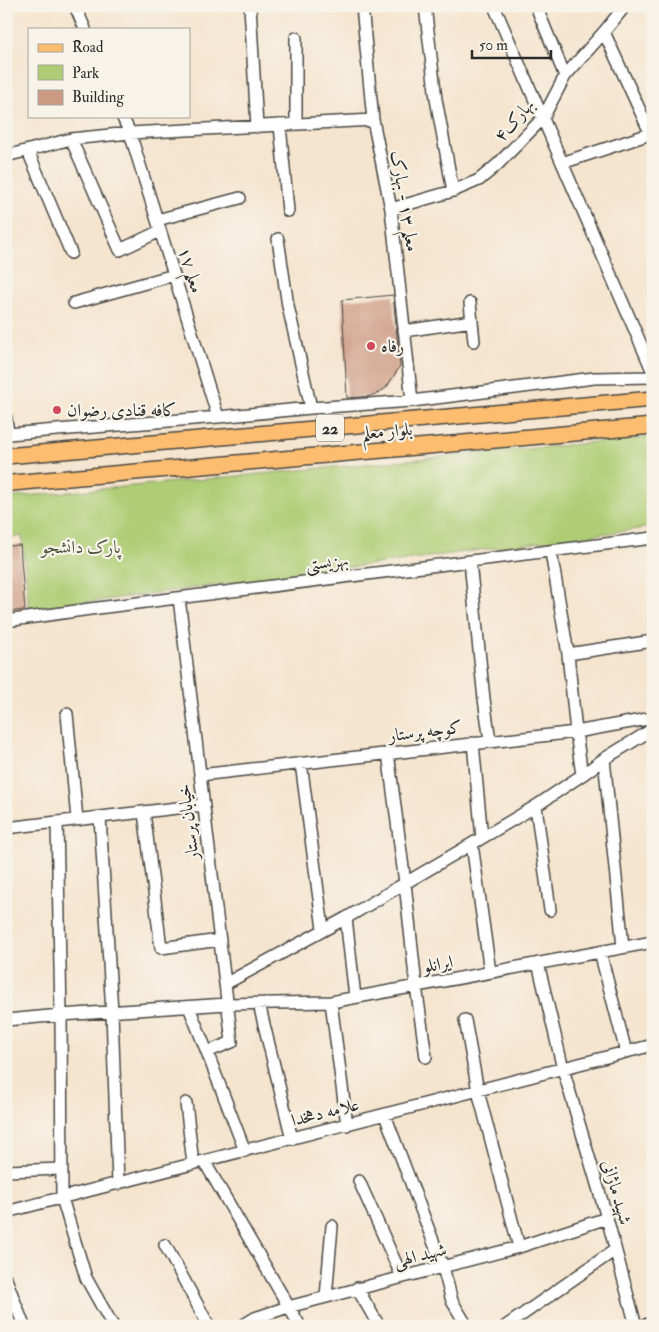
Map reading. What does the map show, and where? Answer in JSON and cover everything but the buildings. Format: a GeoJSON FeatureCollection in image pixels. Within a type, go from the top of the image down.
{"type":"FeatureCollection","features":[{"type":"Feature","properties":{"kind":"main road","name":"بلوار معلم"},"geometry":{"type":"LineString","coordinates":[[6,456],[653,400]]}},
{"type":"Feature","properties":{"kind":"main road","name":"بلوار معلم"},"geometry":{"type":"LineString","coordinates":[[8,485],[653,426]]}},
{"type":"Feature","properties":{"kind":"street"},"geometry":{"type":"LineString","coordinates":[[76,6],[85,28]]}},
{"type":"Feature","properties":{"kind":"street"},"geometry":{"type":"LineString","coordinates":[[250,6],[257,127]]}},
{"type":"Feature","properties":{"kind":"street","name":"معلم ۱۳ - بهارک"},"geometry":{"type":"LineString","coordinates":[[362,6],[373,120],[391,209],[412,401]]}},
{"type":"Feature","properties":{"kind":"street"},"geometry":{"type":"LineString","coordinates":[[425,6],[436,99],[453,191]]}},
{"type":"Feature","properties":{"kind":"street"},"geometry":{"type":"LineString","coordinates":[[494,6],[653,372]]}},
{"type":"Feature","properties":{"kind":"street"},"geometry":{"type":"LineString","coordinates":[[536,6],[565,76]]}},
{"type":"Feature","properties":{"kind":"street","name":"بهارک۴"},"geometry":{"type":"LineString","coordinates":[[391,209],[453,191],[479,180],[497,165],[543,118],[565,76],[625,6]]}},
{"type":"Feature","properties":{"kind":"street"},"geometry":{"type":"LineString","coordinates":[[562,163],[652,137],[604,32]]}},
{"type":"Feature","properties":{"kind":"street"},"geometry":{"type":"LineString","coordinates":[[296,38],[296,124]]}},
{"type":"Feature","properties":{"kind":"street","name":"معلم ۱۷"},"geometry":{"type":"LineString","coordinates":[[123,118],[130,133],[218,417]]}},
{"type":"Feature","properties":{"kind":"street"},"geometry":{"type":"LineString","coordinates":[[6,156],[71,139],[130,133],[373,120]]}},
{"type":"Feature","properties":{"kind":"street"},"geometry":{"type":"LineString","coordinates":[[280,125],[288,211]]}},
{"type":"Feature","properties":{"kind":"street"},"geometry":{"type":"LineString","coordinates":[[71,139],[120,250],[160,232]]}},
{"type":"Feature","properties":{"kind":"street"},"geometry":{"type":"LineString","coordinates":[[28,150],[71,253]]}},
{"type":"Feature","properties":{"kind":"street"},"geometry":{"type":"LineString","coordinates":[[157,220],[240,198]]}},
{"type":"Feature","properties":{"kind":"street"},"geometry":{"type":"LineString","coordinates":[[278,239],[288,306],[312,408]]}},
{"type":"Feature","properties":{"kind":"street"},"geometry":{"type":"LineString","coordinates":[[74,303],[174,274]]}},
{"type":"Feature","properties":{"kind":"street"},"geometry":{"type":"LineString","coordinates":[[470,303],[474,341]]}},
{"type":"Feature","properties":{"kind":"street"},"geometry":{"type":"LineString","coordinates":[[404,331],[472,321]]}},
{"type":"Feature","properties":{"kind":"street"},"geometry":{"type":"LineString","coordinates":[[6,418],[7,435],[412,401],[594,378],[653,377]]}},
{"type":"Feature","properties":{"kind":"street","name":"بهزیستی"},"geometry":{"type":"LineString","coordinates":[[6,621],[653,538]]}},
{"type":"Feature","properties":{"kind":"street"},"geometry":{"type":"LineString","coordinates":[[551,552],[568,654],[582,775]]}},
{"type":"Feature","properties":{"kind":"street"},"geometry":{"type":"LineString","coordinates":[[470,562],[490,741]]}},
{"type":"Feature","properties":{"kind":"street","name":"خیابان پرستار"},"geometry":{"type":"LineString","coordinates":[[179,598],[232,1042],[207,1052]]}},
{"type":"Feature","properties":{"kind":"street"},"geometry":{"type":"LineString","coordinates":[[568,654],[653,641]]}},
{"type":"Feature","properties":{"kind":"street"},"geometry":{"type":"LineString","coordinates":[[68,714],[77,819]]}},
{"type":"Feature","properties":{"kind":"street","name":"کوچه پرستار"},"geometry":{"type":"LineString","coordinates":[[200,775],[576,732],[653,718]]}},
{"type":"Feature","properties":{"kind":"street"},"geometry":{"type":"LineString","coordinates":[[225,984],[346,918],[536,806],[604,759],[653,729]]}},
{"type":"Feature","properties":{"kind":"street"},"geometry":{"type":"LineString","coordinates":[[472,743],[477,841],[490,972]]}},
{"type":"Feature","properties":{"kind":"street"},"geometry":{"type":"LineString","coordinates":[[388,753],[426,1057]]}},
{"type":"Feature","properties":{"kind":"street"},"geometry":{"type":"LineString","coordinates":[[604,759],[624,947]]}},
{"type":"Feature","properties":{"kind":"street"},"geometry":{"type":"LineString","coordinates":[[301,763],[324,929]]}},
{"type":"Feature","properties":{"kind":"street"},"geometry":{"type":"LineString","coordinates":[[6,828],[203,805]]}},
{"type":"Feature","properties":{"kind":"street"},"geometry":{"type":"LineString","coordinates":[[536,806],[550,910]]}},
{"type":"Feature","properties":{"kind":"street"},"geometry":{"type":"LineString","coordinates":[[144,812],[161,948],[220,940]]}},
{"type":"Feature","properties":{"kind":"street"},"geometry":{"type":"LineString","coordinates":[[100,817],[112,1012],[118,1184]]}},
{"type":"Feature","properties":{"kind":"street"},"geometry":{"type":"LineString","coordinates":[[57,822],[62,1198],[86,1278],[113,1326]]}},
{"type":"Feature","properties":{"kind":"street"},"geometry":{"type":"LineString","coordinates":[[346,918],[355,997]]}},
{"type":"Feature","properties":{"kind":"street","name":"ایرانلو"},"geometry":{"type":"LineString","coordinates":[[6,1020],[227,1004],[332,1002],[653,942]]}},
{"type":"Feature","properties":{"kind":"street"},"geometry":{"type":"LineString","coordinates":[[600,952],[626,1052]]}},
{"type":"Feature","properties":{"kind":"street","name":"شهید ماژانی"},"geometry":{"type":"LineString","coordinates":[[538,963],[563,1069],[636,1326]]}},
{"type":"Feature","properties":{"kind":"street"},"geometry":{"type":"LineString","coordinates":[[332,1002],[347,1125]]}},
{"type":"Feature","properties":{"kind":"street"},"geometry":{"type":"LineString","coordinates":[[260,1004],[292,1139]]}},
{"type":"Feature","properties":{"kind":"street"},"geometry":{"type":"LineString","coordinates":[[189,1007],[244,1151]]}},
{"type":"Feature","properties":{"kind":"street"},"geometry":{"type":"LineString","coordinates":[[465,1020],[478,1090],[519,1247]]}},
{"type":"Feature","properties":{"kind":"street","name":"علامه دهخدا"},"geometry":{"type":"LineString","coordinates":[[7,1212],[653,1045]]}},
{"type":"Feature","properties":{"kind":"street"},"geometry":{"type":"LineString","coordinates":[[186,1103],[199,1163],[300,1326]]}},
{"type":"Feature","properties":{"kind":"street"},"geometry":{"type":"LineString","coordinates":[[385,1115],[443,1267],[452,1301],[467,1326]]}},
{"type":"Feature","properties":{"kind":"street"},"geometry":{"type":"LineString","coordinates":[[6,1171],[61,1169]]}},
{"type":"Feature","properties":{"kind":"street"},"geometry":{"type":"LineString","coordinates":[[358,1181],[402,1277]]}},
{"type":"Feature","properties":{"kind":"street"},"geometry":{"type":"LineString","coordinates":[[6,1199],[7,1212]]}},
{"type":"Feature","properties":{"kind":"street","name":"شهید الهی"},"geometry":{"type":"LineString","coordinates":[[242,1326],[255,1318],[288,1307],[519,1247],[606,1218]]}},
{"type":"Feature","properties":{"kind":"street"},"geometry":{"type":"LineString","coordinates":[[326,1297],[332,1226]]}},
{"type":"Feature","properties":{"kind":"street"},"geometry":{"type":"LineString","coordinates":[[165,1245],[209,1326]]}},
{"type":"Feature","properties":{"kind":"street"},"geometry":{"type":"LineString","coordinates":[[506,1326],[615,1250]]}},
{"type":"Feature","properties":{"kind":"street"},"geometry":{"type":"LineString","coordinates":[[6,1279],[24,1326]]}},
{"type":"Feature","properties":{"kind":"street"},"geometry":{"type":"LineString","coordinates":[[357,1288],[379,1326]]}},
{"type":"Feature","properties":{"kind":"street"},"geometry":{"type":"LineString","coordinates":[[640,1326],[653,1323]]}},
{"type":"Feature","properties":{"kind":"green space","name":"پارک دانشجو"},"geometry":{"type":"Polygon","coordinates":[[[653,437],[653,527],[29,610],[22,536],[6,538],[6,502],[15,497],[653,437]]]}},
{"type":"Feature","properties":{"kind":"place","name":"رفاه"},"geometry":{"type":"Point","coordinates":[371,346]}},
{"type":"Feature","properties":{"kind":"place","name":"کافه قنادی رضوان"},"geometry":{"type":"Point","coordinates":[57,410]}}]}
